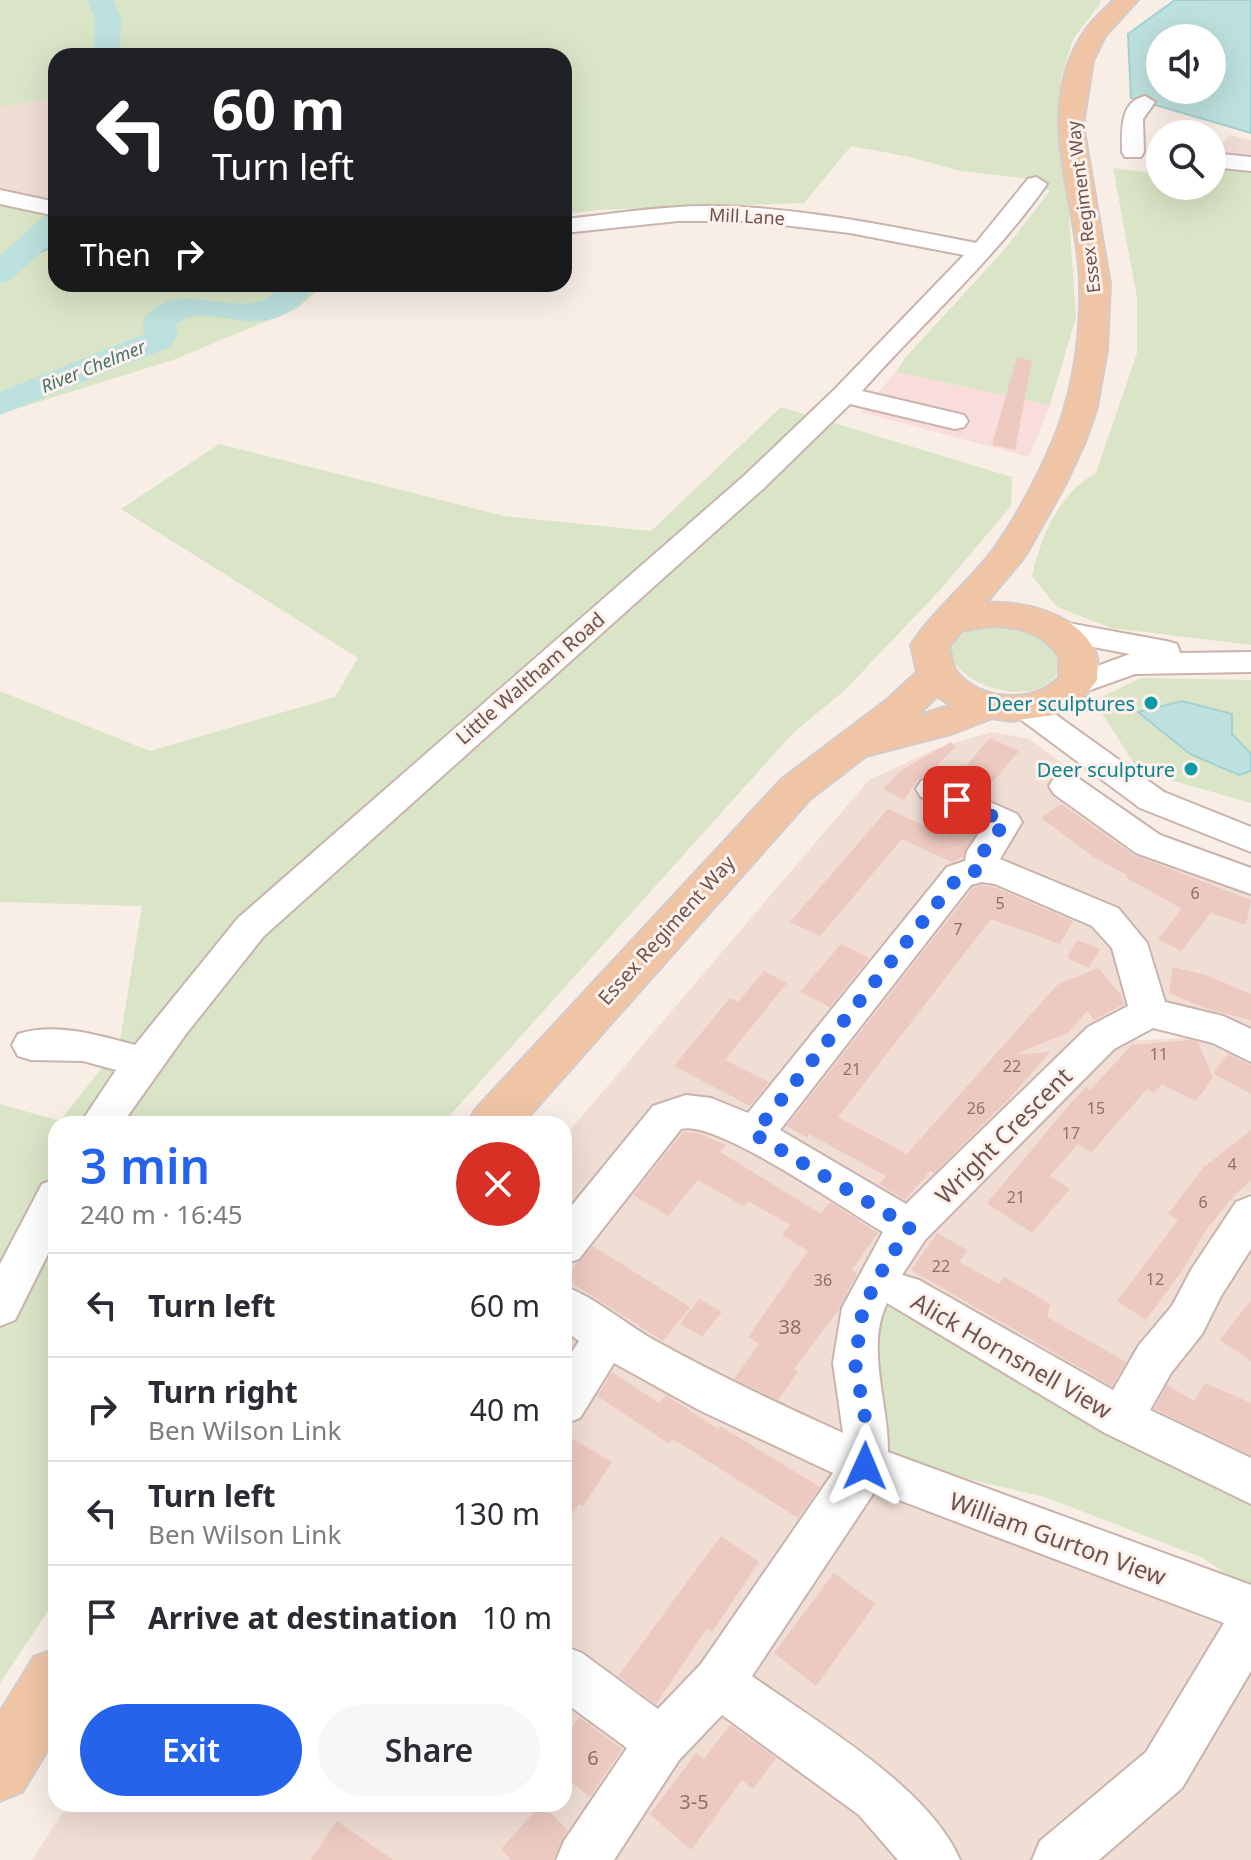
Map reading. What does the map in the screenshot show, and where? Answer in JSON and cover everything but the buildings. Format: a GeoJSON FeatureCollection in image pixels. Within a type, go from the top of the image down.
{"type":"FeatureCollection","features":[{"type":"Feature","properties":{"kind":"main road","name":"Essex Regiment Way"},"geometry":{"type":"LineString","coordinates":[[1073,689],[1051,703],[1027,709],[987,706],[957,694],[936,675],[929,660],[930,645],[1007,556],[1048,485],[1069,442],[1081,407],[1092,350],[1095,284],[1070,125],[1081,61],[1095,33],[1127,0]]}},
{"type":"Feature","properties":{"kind":"main road"},"geometry":{"type":"LineString","coordinates":[[1007,556],[1046,626],[1074,648],[1081,667],[1073,689]]}},
{"type":"Feature","properties":{"kind":"main road"},"geometry":{"type":"LineString","coordinates":[[953,622],[992,613],[1046,626]]}},
{"type":"Feature","properties":{"kind":"main road","name":"Essex Regiment Way"},"geometry":{"type":"LineString","coordinates":[[499,1116],[796,789],[902,708],[936,675]]}},
{"type":"Feature","properties":{"kind":"main road","name":"Essex Regiment Way"},"geometry":{"type":"LineString","coordinates":[[850,748],[940,724],[987,706]]}},
{"type":"Feature","properties":{"kind":"main road"},"geometry":{"type":"LineString","coordinates":[[3,1757],[48,1691]]}},
{"type":"Feature","properties":{"kind":"street"},"geometry":{"type":"LineString","coordinates":[[1145,102],[1132,118],[1125,151],[1146,153]]}},
{"type":"Feature","properties":{"kind":"street"},"geometry":{"type":"LineString","coordinates":[[1226,161],[1251,164]]}},
{"type":"Feature","properties":{"kind":"street","name":"Little Waltham Road"},"geometry":{"type":"LineString","coordinates":[[105,1116],[201,985],[251,927],[755,481],[844,395],[989,243],[1036,184]]}},
{"type":"Feature","properties":{"kind":"street"},"geometry":{"type":"LineString","coordinates":[[0,197],[48,207]]}},
{"type":"Feature","properties":{"kind":"street","name":"Mill Lane"},"geometry":{"type":"LineString","coordinates":[[572,225],[715,213],[782,217],[928,241],[989,243]]}},
{"type":"Feature","properties":{"kind":"street"},"geometry":{"type":"LineString","coordinates":[[928,241],[944,288]]}},
{"type":"Feature","properties":{"kind":"street"},"geometry":{"type":"LineString","coordinates":[[844,395],[955,421]]}},
{"type":"Feature","properties":{"kind":"street"},"geometry":{"type":"LineString","coordinates":[[1046,626],[1215,661]]}},
{"type":"Feature","properties":{"kind":"street"},"geometry":{"type":"LineString","coordinates":[[1111,770],[1086,731],[1073,689],[1131,664],[1251,662]]}},
{"type":"Feature","properties":{"kind":"street"},"geometry":{"type":"LineString","coordinates":[[1027,709],[1152,800],[1251,840]]}},
{"type":"Feature","properties":{"kind":"street"},"geometry":{"type":"LineString","coordinates":[[1066,786],[1148,844],[1249,875]]}},
{"type":"Feature","properties":{"kind":"street"},"geometry":{"type":"LineString","coordinates":[[933,789],[1005,822],[984,851],[981,869]]}},
{"type":"Feature","properties":{"kind":"street"},"geometry":{"type":"LineString","coordinates":[[754,1134],[959,876],[981,869],[1001,872],[1105,917],[1129,943],[1149,1013],[1223,1031],[1251,1047]]}},
{"type":"Feature","properties":{"kind":"street","name":"Wright Crescent"},"geometry":{"type":"LineString","coordinates":[[865,1466],[866,1423],[855,1363],[863,1308],[884,1267],[910,1227],[1101,1038],[1149,1013]]}},
{"type":"Feature","properties":{"kind":"street"},"geometry":{"type":"LineString","coordinates":[[31,1045],[83,1046],[142,1062]]}},
{"type":"Feature","properties":{"kind":"street"},"geometry":{"type":"LineString","coordinates":[[572,1236],[667,1117],[686,1111],[711,1114],[754,1134],[910,1227]]}},
{"type":"Feature","properties":{"kind":"street"},"geometry":{"type":"LineString","coordinates":[[0,1307],[48,1212]]}},
{"type":"Feature","properties":{"kind":"street","name":"Alick Hornsnell View"},"geometry":{"type":"LineString","coordinates":[[1121,1418],[1155,1359],[1187,1320],[1206,1283],[1251,1214]]}},
{"type":"Feature","properties":{"kind":"street","name":"Alick Hornsnell View"},"geometry":{"type":"LineString","coordinates":[[904,1293],[1121,1418],[1251,1482]]}},
{"type":"Feature","properties":{"kind":"street","name":"William Gurton View"},"geometry":{"type":"LineString","coordinates":[[572,1311],[606,1337],[781,1428],[865,1466],[1251,1609]]}},
{"type":"Feature","properties":{"kind":"street"},"geometry":{"type":"LineString","coordinates":[[572,1390],[606,1337]]}},
{"type":"Feature","properties":{"kind":"street"},"geometry":{"type":"LineString","coordinates":[[583,1860],[661,1742],[719,1682],[865,1466]]}},
{"type":"Feature","properties":{"kind":"street"},"geometry":{"type":"LineString","coordinates":[[1059,1860],[1164,1770],[1251,1624]]}},
{"type":"Feature","properties":{"kind":"street"},"geometry":{"type":"LineString","coordinates":[[572,1677],[661,1742]]}},
{"type":"Feature","properties":{"kind":"street"},"geometry":{"type":"LineString","coordinates":[[719,1682],[877,1797],[933,1860]]}},
{"type":"Feature","properties":{"kind":"shaded area"},"geometry":{"type":"Polygon","coordinates":[[[48,99],[48,205],[0,202],[0,107],[48,99]]]}},
{"type":"Feature","properties":{"kind":"shaded area"},"geometry":{"type":"Polygon","coordinates":[[[1230,135],[1251,140],[1251,161],[1226,158],[1226,139],[1230,135]]]}},
{"type":"Feature","properties":{"kind":"shaded area"},"geometry":{"type":"Polygon","coordinates":[[[896,372],[1050,405],[1029,457],[861,412],[896,372]]]}},
{"type":"Feature","properties":{"kind":"shaded area"},"geometry":{"type":"Polygon","coordinates":[[[992,732],[1030,739],[1076,774],[1052,787],[1251,889],[1251,1032],[1127,1009],[1082,1030],[876,1255],[890,1489],[1201,1608],[1251,1637],[1251,1860],[32,1860],[63,1812],[572,1812],[572,1128],[869,780],[938,748],[992,732]]]}},
{"type":"Feature","properties":{"kind":"shaded area"},"geometry":{"type":"Polygon","coordinates":[[[1205,1037],[1251,1061],[1251,1467],[892,1271],[917,1229],[1123,1041],[1205,1037]]]}},
{"type":"Feature","properties":{"kind":"green space"},"geometry":{"type":"Polygon","coordinates":[[[0,0],[1100,0],[1073,39],[1061,78],[1059,127],[1065,158],[1076,317],[1050,405],[896,372],[905,358],[1004,250],[1050,191],[1023,178],[960,171],[910,157],[851,146],[804,203],[572,213],[572,48],[48,48],[48,99],[0,107],[0,0]]]}},
{"type":"Feature","properties":{"kind":"green space"},"geometry":{"type":"Polygon","coordinates":[[[1226,167],[1251,169],[1251,645],[1111,628],[1057,607],[1032,576],[1046,531],[1062,504],[1096,473],[1137,353],[1137,298],[1113,168],[1146,172],[1146,200],[1226,200],[1226,167]]]}},
{"type":"Feature","properties":{"kind":"green space"},"geometry":{"type":"Polygon","coordinates":[[[0,202],[48,205],[48,292],[316,292],[298,308],[173,360],[0,414],[0,202]]]}},
{"type":"Feature","properties":{"kind":"green space"},"geometry":{"type":"Polygon","coordinates":[[[781,407],[1012,477],[1011,506],[940,590],[844,691],[793,733],[449,1116],[64,1116],[119,1046],[142,906],[0,902],[0,691],[150,751],[335,697],[358,658],[121,509],[219,444],[504,516],[651,531],[781,407]]]}},
{"type":"Feature","properties":{"kind":"green space"},"geometry":{"type":"Polygon","coordinates":[[[986,624],[1024,628],[1045,637],[1059,653],[1059,670],[1048,684],[1028,691],[989,687],[972,679],[959,669],[952,657],[953,645],[964,634],[986,624]]]}},
{"type":"Feature","properties":{"kind":"green space"},"geometry":{"type":"Polygon","coordinates":[[[1140,678],[1251,680],[1251,803],[1139,771],[1094,701],[1140,678]]]}},
{"type":"Feature","properties":{"kind":"green space"},"geometry":{"type":"Polygon","coordinates":[[[0,1104],[48,1118],[48,1611],[0,1683],[0,1104]]]}},
{"type":"Feature","properties":{"kind":"green space"},"geometry":{"type":"Polygon","coordinates":[[[878,1291],[1029,1379],[1060,1409],[1159,1460],[1201,1472],[1251,1496],[1251,1592],[1203,1558],[1045,1497],[875,1457],[878,1291]]]}},
{"type":"Feature","properties":{"kind":"water"},"geometry":{"type":"Polygon","coordinates":[[[1175,0],[1251,0],[1251,133],[1226,126],[1226,120],[1206,120],[1152,104],[1226,104],[1226,24],[1146,24],[1146,102],[1131,98],[1128,34],[1175,0]]]}},
{"type":"Feature","properties":{"kind":"water"},"geometry":{"type":"Polygon","coordinates":[[[48,219],[48,249],[29,256],[11,256],[24,244],[26,234],[48,219]]]}},
{"type":"Feature","properties":{"kind":"water"},"geometry":{"type":"Polygon","coordinates":[[[1182,701],[1232,714],[1232,734],[1251,754],[1251,771],[1239,775],[1190,754],[1138,712],[1182,701]]]}},
{"type":"Feature","properties":{"kind":"waterway","name":"River Chelmer"},"geometry":{"type":"LineString","coordinates":[[100,0],[108,17],[107,48]]}},
{"type":"Feature","properties":{"kind":"waterway","name":"River Chelmer"},"geometry":{"type":"LineString","coordinates":[[0,273],[48,228]]}},
{"type":"Feature","properties":{"kind":"waterway","name":"River Chelmer"},"geometry":{"type":"LineString","coordinates":[[0,404],[158,340],[161,335],[159,321],[171,312],[198,307],[254,313],[282,303],[294,292]]}},
{"type":"Feature","properties":{"kind":"place","name":"Deer sculptures"},"geometry":{"type":"Point","coordinates":[1151,703]}},
{"type":"Feature","properties":{"kind":"place","name":"Deer sculpture"},"geometry":{"type":"Point","coordinates":[1191,769]}},
{"type":"Feature","properties":{"kind":"route"},"geometry":{"type":"LineString","coordinates":[[865,1466],[866,1423],[855,1363],[863,1308],[884,1267],[910,1227],[754,1134],[959,876],[981,869],[984,851],[1005,822],[957,800]]}}]}
